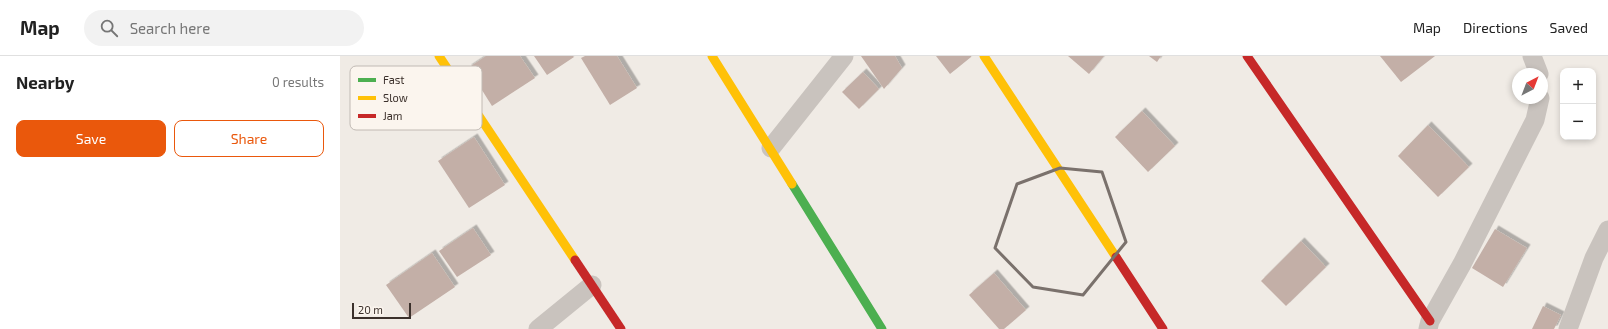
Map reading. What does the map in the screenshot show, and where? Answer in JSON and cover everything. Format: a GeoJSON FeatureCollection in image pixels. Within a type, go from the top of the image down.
{"type":"FeatureCollection","features":[{"type":"Feature","properties":{"kind":"street"},"geometry":{"type":"LineString","coordinates":[[439,56],[446,66]]}},
{"type":"Feature","properties":{"kind":"street"},"geometry":{"type":"LineString","coordinates":[[712,56],[882,329]]}},
{"type":"Feature","properties":{"kind":"street"},"geometry":{"type":"LineString","coordinates":[[770,148],[844,56]]}},
{"type":"Feature","properties":{"kind":"street"},"geometry":{"type":"LineString","coordinates":[[984,56],[1163,329]]}},
{"type":"Feature","properties":{"kind":"street"},"geometry":{"type":"LineString","coordinates":[[1247,56],[1429,325],[1462,264],[1535,120],[1539,104]]}},
{"type":"Feature","properties":{"kind":"street"},"geometry":{"type":"LineString","coordinates":[[1532,56],[1537,68]]}},
{"type":"Feature","properties":{"kind":"street"},"geometry":{"type":"LineString","coordinates":[[482,120],[621,329]]}},
{"type":"Feature","properties":{"kind":"street"},"geometry":{"type":"LineString","coordinates":[[1568,329],[1594,258],[1608,230]]}},
{"type":"Feature","properties":{"kind":"street"},"geometry":{"type":"LineString","coordinates":[[538,329],[592,285]]}},
{"type":"Feature","properties":{"kind":"highlighted area"},"geometry":{"type":"Polygon","coordinates":[[[1060,168],[1102,172],[1126,242],[1083,295],[1033,287],[995,248],[1017,184],[1060,168]]]}},
{"type":"Feature","properties":{"kind":"building"},"geometry":{"type":"Polygon","coordinates":[[[486,56],[520,56],[535,78],[492,106],[482,90],[482,66],[471,66],[486,56]]]}},
{"type":"Feature","properties":{"kind":"building"},"geometry":{"type":"Polygon","coordinates":[[[534,56],[573,56],[574,57],[547,75],[534,56]]]}},
{"type":"Feature","properties":{"kind":"building"},"geometry":{"type":"Polygon","coordinates":[[[585,56],[617,56],[637,88],[610,105],[581,58],[585,56]]]}},
{"type":"Feature","properties":{"kind":"building"},"geometry":{"type":"Polygon","coordinates":[[[861,56],[895,56],[902,68],[884,89],[861,56]]]}},
{"type":"Feature","properties":{"kind":"building"},"geometry":{"type":"Polygon","coordinates":[[[936,56],[971,56],[971,57],[950,74],[936,56]]]}},
{"type":"Feature","properties":{"kind":"building"},"geometry":{"type":"Polygon","coordinates":[[[1068,56],[1104,56],[1089,74],[1068,56]]]}},
{"type":"Feature","properties":{"kind":"building"},"geometry":{"type":"Polygon","coordinates":[[[1149,56],[1161,56],[1157,62],[1149,56]]]}},
{"type":"Feature","properties":{"kind":"building"},"geometry":{"type":"Polygon","coordinates":[[[1380,56],[1435,56],[1401,82],[1380,56]]]}},
{"type":"Feature","properties":{"kind":"building"},"geometry":{"type":"Polygon","coordinates":[[[863,72],[879,89],[859,109],[842,92],[863,72]]]}},
{"type":"Feature","properties":{"kind":"building"},"geometry":{"type":"Polygon","coordinates":[[[1142,111],[1175,146],[1148,172],[1115,137],[1142,111]]]}},
{"type":"Feature","properties":{"kind":"building"},"geometry":{"type":"Polygon","coordinates":[[[1428,125],[1469,167],[1438,197],[1398,156],[1428,125]]]}},
{"type":"Feature","properties":{"kind":"building"},"geometry":{"type":"Polygon","coordinates":[[[474,137],[505,185],[469,208],[438,161],[474,137]]]}},
{"type":"Feature","properties":{"kind":"building"},"geometry":{"type":"Polygon","coordinates":[[[473,228],[491,255],[457,277],[439,251],[473,228]]]}},
{"type":"Feature","properties":{"kind":"building"},"geometry":{"type":"Polygon","coordinates":[[[1495,229],[1527,248],[1503,287],[1472,268],[1495,229]]]}},
{"type":"Feature","properties":{"kind":"building"},"geometry":{"type":"Polygon","coordinates":[[[1301,241],[1326,267],[1286,306],[1261,281],[1301,241]]]}},
{"type":"Feature","properties":{"kind":"building"},"geometry":{"type":"Polygon","coordinates":[[[432,253],[455,287],[409,318],[386,285],[432,253]]]}},
{"type":"Feature","properties":{"kind":"building"},"geometry":{"type":"Polygon","coordinates":[[[994,273],[1026,310],[1004,329],[999,329],[969,295],[994,273]]]}},
{"type":"Feature","properties":{"kind":"building"},"geometry":{"type":"Polygon","coordinates":[[[1543,306],[1561,315],[1554,329],[1532,329],[1543,306]]]}},
{"type":"Feature","properties":{"kind":"traffic: fast"},"geometry":{"type":"LineString","coordinates":[[792,184],[882,329]]}},
{"type":"Feature","properties":{"kind":"traffic: slow"},"geometry":{"type":"LineString","coordinates":[[439,56],[446,66]]}},
{"type":"Feature","properties":{"kind":"traffic: slow"},"geometry":{"type":"LineString","coordinates":[[712,56],[792,184]]}},
{"type":"Feature","properties":{"kind":"traffic: slow"},"geometry":{"type":"LineString","coordinates":[[984,56],[1116,257]]}},
{"type":"Feature","properties":{"kind":"traffic: slow"},"geometry":{"type":"LineString","coordinates":[[482,120],[575,260]]}},
{"type":"Feature","properties":{"kind":"traffic: jam"},"geometry":{"type":"LineString","coordinates":[[1247,56],[1430,321]]}},
{"type":"Feature","properties":{"kind":"traffic: jam"},"geometry":{"type":"LineString","coordinates":[[1116,257],[1163,329]]}},
{"type":"Feature","properties":{"kind":"traffic: jam"},"geometry":{"type":"LineString","coordinates":[[575,260],[621,329]]}}]}
